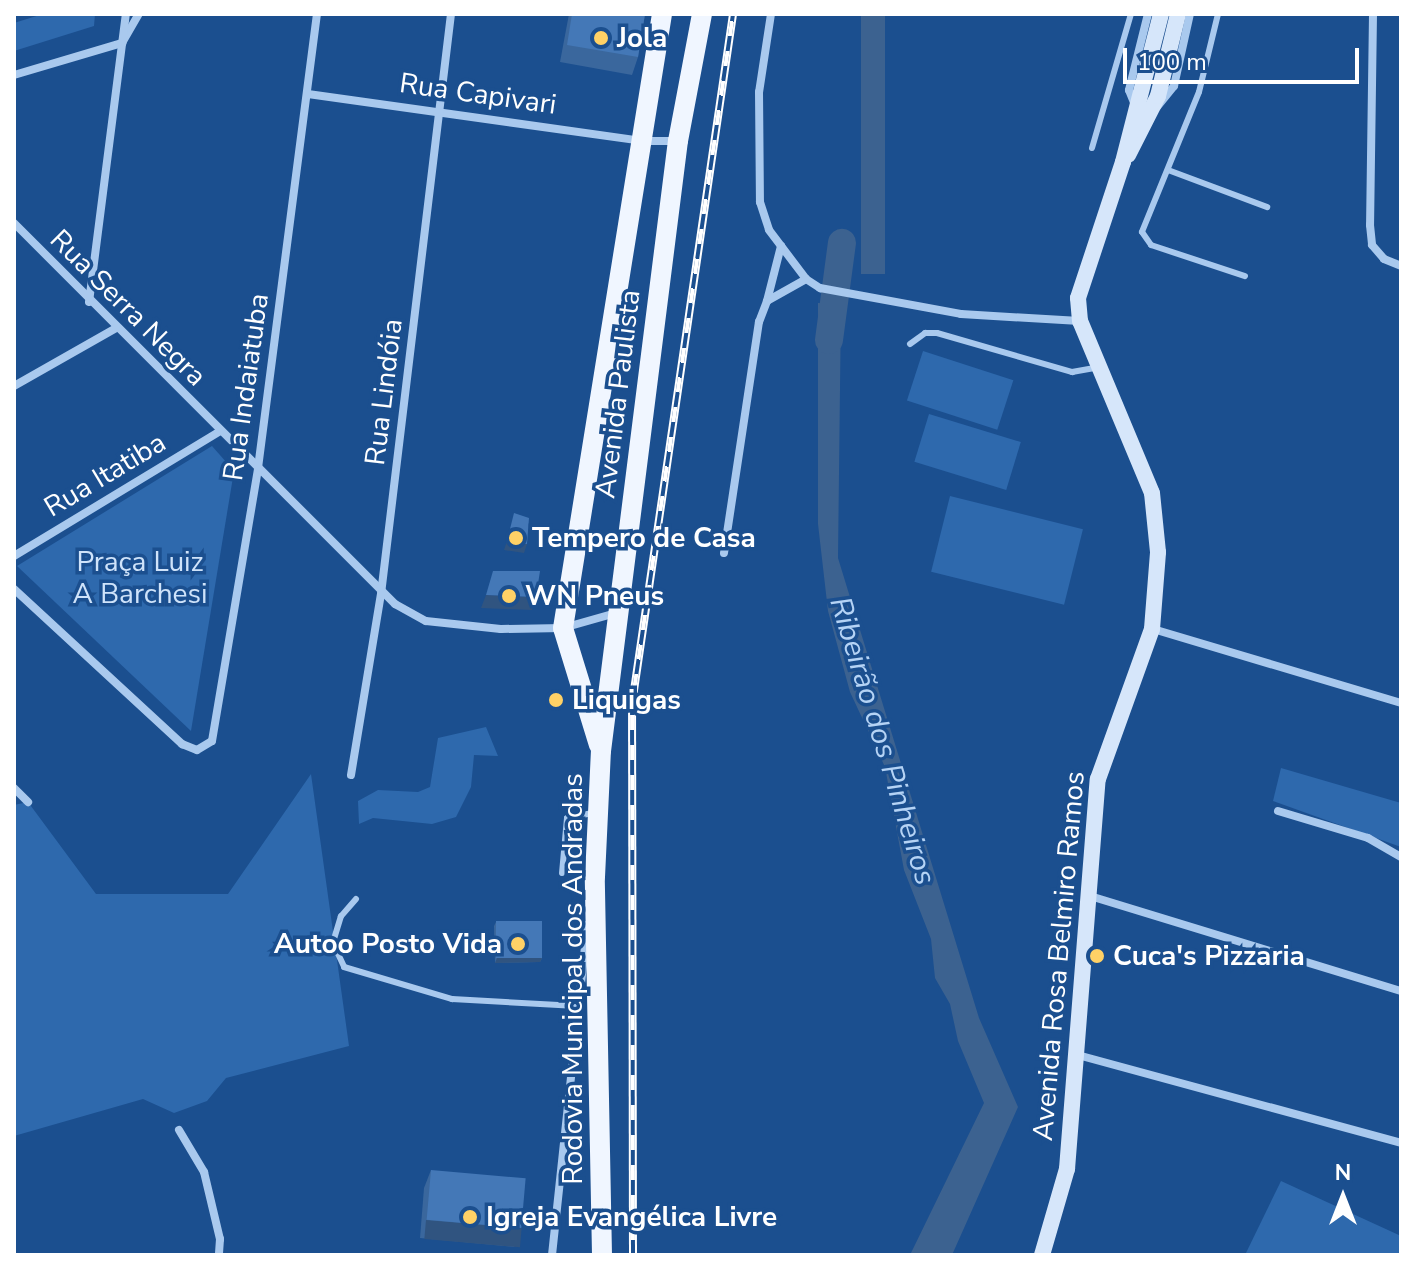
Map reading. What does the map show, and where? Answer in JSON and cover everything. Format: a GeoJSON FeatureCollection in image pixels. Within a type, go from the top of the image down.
{"type":"FeatureCollection","features":[{"type":"Feature","properties":{"kind":"main road","name":"Avenida Paulista"},"geometry":{"type":"LineString","coordinates":[[601,751],[563,628],[662,14]]}},
{"type":"Feature","properties":{"kind":"main road","name":"Avenida Paulista"},"geometry":{"type":"LineString","coordinates":[[601,751],[678,141],[702,14]]}},
{"type":"Feature","properties":{"kind":"main road"},"geometry":{"type":"LineString","coordinates":[[1165,25],[1175,14]]}},
{"type":"Feature","properties":{"kind":"main road","name":"Avenida Rosa Belmiro Ramos"},"geometry":{"type":"LineString","coordinates":[[1149,105],[1165,25]]}},
{"type":"Feature","properties":{"kind":"main road","name":"Avenida Rosa Belmiro Ramos"},"geometry":{"type":"LineString","coordinates":[[1042,1255],[1067,1169],[1074,1054],[1104,752],[1152,629],[1159,523],[1103,366],[1080,321],[1081,280],[1123,162],[1149,105],[1165,25]]}},
{"type":"Feature","properties":{"kind":"main road","name":"Rodovia Municipal dos Andradas"},"geometry":{"type":"LineString","coordinates":[[601,751],[595,877],[602,1255]]}},
{"type":"Feature","properties":{"kind":"street"},"geometry":{"type":"LineString","coordinates":[[89,302],[126,14]]}},
{"type":"Feature","properties":{"kind":"street"},"geometry":{"type":"LineString","coordinates":[[14,75],[122,43],[139,14]]}},
{"type":"Feature","properties":{"kind":"street","name":"Rua Indaiatuba"},"geometry":{"type":"LineString","coordinates":[[14,589],[191,749],[212,741],[258,468],[317,14]]}},
{"type":"Feature","properties":{"kind":"street","name":"Rua Lindóia"},"geometry":{"type":"LineString","coordinates":[[351,775],[381,594],[451,14]]}},
{"type":"Feature","properties":{"kind":"street"},"geometry":{"type":"LineString","coordinates":[[771,14],[759,92],[758,178],[763,217],[806,279],[820,288],[852,295],[1020,321],[1080,321]]}},
{"type":"Feature","properties":{"kind":"street"},"geometry":{"type":"LineString","coordinates":[[1148,14],[1128,92],[1149,105],[1174,86],[1190,14]]}},
{"type":"Feature","properties":{"kind":"street"},"geometry":{"type":"LineString","coordinates":[[1373,14],[1369,199],[1372,245],[1384,259],[1401,266]]}},
{"type":"Feature","properties":{"kind":"street","name":"Rua Capivari"},"geometry":{"type":"LineString","coordinates":[[308,94],[441,109],[642,141],[678,141]]}},
{"type":"Feature","properties":{"kind":"street","name":"Rua Serra Negra"},"geometry":{"type":"LineString","coordinates":[[14,224],[381,594],[426,621],[501,629],[563,628],[618,612]]}},
{"type":"Feature","properties":{"kind":"street"},"geometry":{"type":"LineString","coordinates":[[724,553],[743,414],[781,246]]}},
{"type":"Feature","properties":{"kind":"street"},"geometry":{"type":"LineString","coordinates":[[767,301],[806,279]]}},
{"type":"Feature","properties":{"kind":"street"},"geometry":{"type":"LineString","coordinates":[[14,386],[116,328]]}},
{"type":"Feature","properties":{"kind":"street","name":"Rua Itatiba"},"geometry":{"type":"LineString","coordinates":[[14,556],[219,432]]}},
{"type":"Feature","properties":{"kind":"street"},"geometry":{"type":"LineString","coordinates":[[1152,629],[1401,703]]}},
{"type":"Feature","properties":{"kind":"street"},"geometry":{"type":"LineString","coordinates":[[14,788],[28,802]]}},
{"type":"Feature","properties":{"kind":"street"},"geometry":{"type":"LineString","coordinates":[[1278,811],[1368,838],[1401,857]]}},
{"type":"Feature","properties":{"kind":"street"},"geometry":{"type":"LineString","coordinates":[[552,1255],[577,1006],[595,877]]}},
{"type":"Feature","properties":{"kind":"street"},"geometry":{"type":"LineString","coordinates":[[1090,896],[1401,991]]}},
{"type":"Feature","properties":{"kind":"street"},"geometry":{"type":"LineString","coordinates":[[1074,1054],[1401,1143]]}},
{"type":"Feature","properties":{"kind":"street"},"geometry":{"type":"LineString","coordinates":[[179,1130],[204,1172],[220,1239],[219,1255]]}},
{"type":"Feature","properties":{"kind":"lane"},"geometry":{"type":"LineString","coordinates":[[1092,148],[1131,14]]}},
{"type":"Feature","properties":{"kind":"lane"},"geometry":{"type":"LineString","coordinates":[[1218,14],[1212,51],[1168,170],[1147,212],[1144,241],[1245,276]]}},
{"type":"Feature","properties":{"kind":"lane"},"geometry":{"type":"LineString","coordinates":[[1168,170],[1267,207]]}},
{"type":"Feature","properties":{"kind":"lane"},"geometry":{"type":"LineString","coordinates":[[910,344],[925,333],[937,333],[1072,372],[1103,366]]}},
{"type":"Feature","properties":{"kind":"lane"},"geometry":{"type":"LineString","coordinates":[[562,873],[567,818],[600,812]]}},
{"type":"Feature","properties":{"kind":"lane"},"geometry":{"type":"LineString","coordinates":[[356,899],[341,916],[333,943],[344,967],[452,999],[577,1006]]}},
{"type":"Feature","properties":{"kind":"green space"},"geometry":{"type":"Polygon","coordinates":[[[43,14],[95,14],[94,26],[14,51],[14,23],[43,14]]]}},
{"type":"Feature","properties":{"kind":"green space"},"geometry":{"type":"Polygon","coordinates":[[[923,351],[1013,380],[997,430],[907,400],[923,351]]]}},
{"type":"Feature","properties":{"kind":"green space"},"geometry":{"type":"Polygon","coordinates":[[[929,414],[1021,442],[1006,490],[914,462],[929,414]]]}},
{"type":"Feature","properties":{"kind":"green space","name":"Praça Luiz A Barchesi"},"geometry":{"type":"Polygon","coordinates":[[[212,446],[234,471],[191,731],[17,566],[212,446]]]}},
{"type":"Feature","properties":{"kind":"green space"},"geometry":{"type":"Polygon","coordinates":[[[950,496],[1083,529],[1064,605],[931,572],[950,496]]]}},
{"type":"Feature","properties":{"kind":"green space"},"geometry":{"type":"Polygon","coordinates":[[[486,727],[498,756],[474,755],[471,787],[456,817],[432,824],[373,818],[359,824],[358,801],[378,790],[418,792],[430,787],[438,738],[486,727]]]}},
{"type":"Feature","properties":{"kind":"green space"},"geometry":{"type":"Polygon","coordinates":[[[1281,768],[1401,803],[1401,847],[1273,801],[1281,768]]]}},
{"type":"Feature","properties":{"kind":"green space"},"geometry":{"type":"Polygon","coordinates":[[[311,774],[349,1046],[226,1078],[207,1101],[174,1113],[143,1099],[14,1136],[14,805],[28,802],[96,894],[228,894],[311,774]]]}},
{"type":"Feature","properties":{"kind":"green space"},"geometry":{"type":"Polygon","coordinates":[[[1281,1181],[1401,1236],[1401,1255],[1245,1255],[1281,1181]]]}},
{"type":"Feature","properties":{"kind":"water"},"geometry":{"type":"Polygon","coordinates":[[[861,14],[885,14],[885,274],[861,274],[861,14]]]}},
{"type":"Feature","properties":{"kind":"water"},"geometry":{"type":"Polygon","coordinates":[[[818,303],[841,304],[838,558],[979,1018],[1018,1107],[952,1255],[910,1255],[984,1103],[958,1041],[950,1004],[935,978],[931,939],[904,870],[885,767],[850,692],[828,611],[818,524],[818,303]]]}},
{"type":"Feature","properties":{"kind":"building","name":"Jola"},"geometry":{"type":"Polygon","coordinates":[[[572,14],[645,14],[638,57],[567,45],[572,14]]]}},
{"type":"Feature","properties":{"kind":"building"},"geometry":{"type":"Polygon","coordinates":[[[514,513],[529,518],[527,544],[507,541],[514,513]]]}},
{"type":"Feature","properties":{"kind":"building"},"geometry":{"type":"Polygon","coordinates":[[[493,571],[540,571],[536,597],[486,595],[493,571]]]}},
{"type":"Feature","properties":{"kind":"building","name":"Autoo Posto Vida"},"geometry":{"type":"Polygon","coordinates":[[[496,921],[542,921],[542,958],[496,958],[496,921]]]}},
{"type":"Feature","properties":{"kind":"building"},"geometry":{"type":"Polygon","coordinates":[[[431,1170],[526,1178],[521,1228],[427,1220],[431,1170]]]}},
{"type":"Feature","properties":{"kind":"waterway","name":"Ribeirão dos Pinheiros"},"geometry":{"type":"LineString","coordinates":[[829,340],[842,243]]}},
{"type":"Feature","properties":{"kind":"railway"},"geometry":{"type":"LineString","coordinates":[[633,1255],[632,704],[733,14]]}},
{"type":"Feature","properties":{"kind":"place","name":"Jola"},"geometry":{"type":"Point","coordinates":[601,38]}},
{"type":"Feature","properties":{"kind":"place","name":"Tempero de Casa"},"geometry":{"type":"Point","coordinates":[516,538]}},
{"type":"Feature","properties":{"kind":"place","name":"WN Pneus"},"geometry":{"type":"Point","coordinates":[509,596]}},
{"type":"Feature","properties":{"kind":"place","name":"Liquigas"},"geometry":{"type":"Point","coordinates":[556,700]}},
{"type":"Feature","properties":{"kind":"place","name":"Autoo Posto Vida"},"geometry":{"type":"Point","coordinates":[518,944]}},
{"type":"Feature","properties":{"kind":"place","name":"Cuca's Pizzaria"},"geometry":{"type":"Point","coordinates":[1097,956]}},
{"type":"Feature","properties":{"kind":"place","name":"Igreja Evangélica Livre"},"geometry":{"type":"Point","coordinates":[470,1217]}}]}
